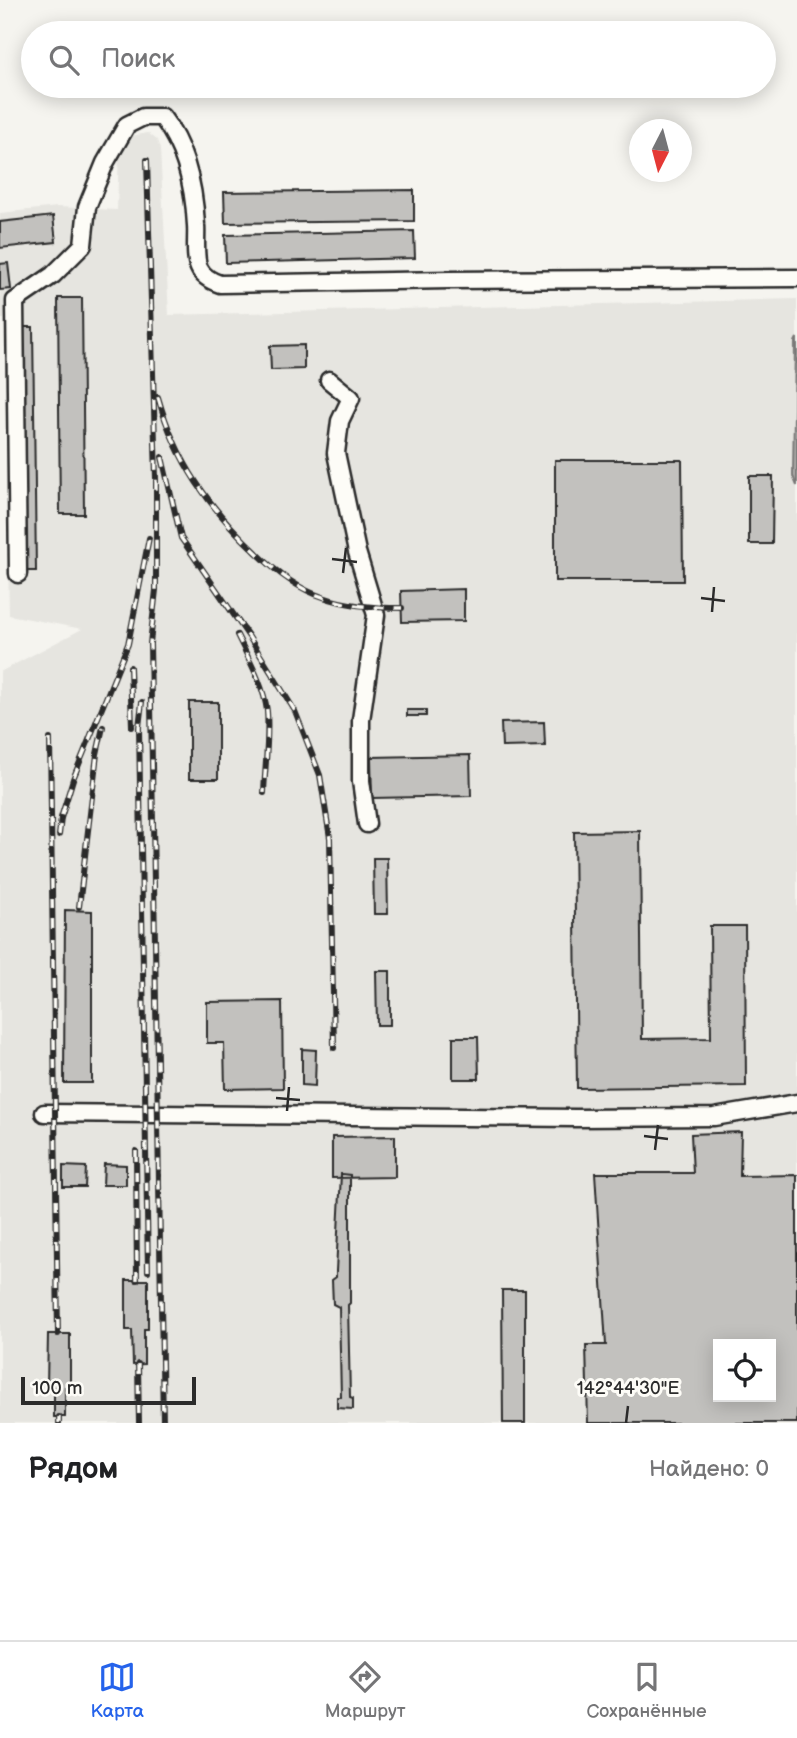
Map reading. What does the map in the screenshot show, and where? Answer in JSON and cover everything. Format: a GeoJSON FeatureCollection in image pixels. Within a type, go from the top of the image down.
{"type":"FeatureCollection","features":[{"type":"Feature","properties":{"kind":"lane"},"geometry":{"type":"LineString","coordinates":[[18,574],[15,301],[53,275],[83,245],[87,207],[105,163],[127,125],[143,117],[162,117],[174,133],[188,170],[196,222],[198,267],[207,279],[220,285],[450,280],[797,278]]}},
{"type":"Feature","properties":{"kind":"lane"},"geometry":{"type":"LineString","coordinates":[[329,380],[351,398],[340,421],[335,453],[357,552],[376,615],[361,720],[361,781],[366,824]]}},
{"type":"Feature","properties":{"kind":"lane"},"geometry":{"type":"LineString","coordinates":[[44,1113],[703,1117],[797,1103]]}},
{"type":"Feature","properties":{"kind":"shaded area"},"geometry":{"type":"Polygon","coordinates":[[[148,133],[157,140],[160,149],[169,315],[797,299],[797,1423],[0,1423],[0,672],[82,629],[9,615],[4,319],[0,319],[0,213],[58,207],[117,210],[119,150],[131,136],[148,133]]]}},
{"type":"Feature","properties":{"kind":"shaded area"},"geometry":{"type":"Polygon","coordinates":[[[797,338],[797,486],[793,476],[797,338]]]}},
{"type":"Feature","properties":{"kind":"building"},"geometry":{"type":"Polygon","coordinates":[[[414,190],[414,221],[225,223],[224,192],[414,190]]]}},
{"type":"Feature","properties":{"kind":"building"},"geometry":{"type":"Polygon","coordinates":[[[53,216],[56,242],[0,248],[0,222],[53,216]]]}},
{"type":"Feature","properties":{"kind":"building"},"geometry":{"type":"Polygon","coordinates":[[[414,231],[415,258],[226,263],[225,235],[414,231]]]}},
{"type":"Feature","properties":{"kind":"building"},"geometry":{"type":"Polygon","coordinates":[[[8,263],[11,289],[0,290],[0,264],[8,263]]]}},
{"type":"Feature","properties":{"kind":"building"},"geometry":{"type":"Polygon","coordinates":[[[58,298],[82,298],[84,514],[60,514],[58,298]]]}},
{"type":"Feature","properties":{"kind":"building"},"geometry":{"type":"Polygon","coordinates":[[[23,327],[33,327],[36,571],[26,571],[23,327]]]}},
{"type":"Feature","properties":{"kind":"building"},"geometry":{"type":"Polygon","coordinates":[[[304,345],[304,369],[271,370],[270,346],[304,345]]]}},
{"type":"Feature","properties":{"kind":"building"},"geometry":{"type":"Polygon","coordinates":[[[555,460],[682,460],[683,581],[555,581],[555,460]]]}},
{"type":"Feature","properties":{"kind":"building"},"geometry":{"type":"Polygon","coordinates":[[[749,476],[773,476],[772,544],[749,544],[749,476]]]}},
{"type":"Feature","properties":{"kind":"building"},"geometry":{"type":"Polygon","coordinates":[[[464,589],[464,621],[402,622],[401,591],[464,589]]]}},
{"type":"Feature","properties":{"kind":"building"},"geometry":{"type":"Polygon","coordinates":[[[189,702],[218,702],[218,779],[189,779],[189,702]]]}},
{"type":"Feature","properties":{"kind":"building"},"geometry":{"type":"Polygon","coordinates":[[[407,710],[426,710],[426,716],[407,716],[407,710]]]}},
{"type":"Feature","properties":{"kind":"building"},"geometry":{"type":"Polygon","coordinates":[[[544,722],[545,746],[502,747],[501,723],[544,722]]]}},
{"type":"Feature","properties":{"kind":"building"},"geometry":{"type":"Polygon","coordinates":[[[470,755],[471,796],[372,798],[371,757],[470,755]]]}},
{"type":"Feature","properties":{"kind":"building"},"geometry":{"type":"Polygon","coordinates":[[[640,831],[642,1039],[711,1038],[710,926],[745,926],[746,1086],[577,1088],[574,832],[640,831]]]}},
{"type":"Feature","properties":{"kind":"building"},"geometry":{"type":"Polygon","coordinates":[[[373,858],[387,858],[388,914],[374,914],[373,858]]]}},
{"type":"Feature","properties":{"kind":"building"},"geometry":{"type":"Polygon","coordinates":[[[65,910],[92,911],[92,1083],[64,1083],[65,910]]]}},
{"type":"Feature","properties":{"kind":"building"},"geometry":{"type":"Polygon","coordinates":[[[376,971],[390,971],[390,1025],[377,1025],[376,971]]]}},
{"type":"Feature","properties":{"kind":"building"},"geometry":{"type":"Polygon","coordinates":[[[282,1001],[283,1088],[225,1089],[224,1043],[207,1043],[207,1002],[282,1001]]]}},
{"type":"Feature","properties":{"kind":"building"},"geometry":{"type":"Polygon","coordinates":[[[453,1037],[478,1037],[479,1079],[453,1079],[453,1037]]]}},
{"type":"Feature","properties":{"kind":"building"},"geometry":{"type":"Polygon","coordinates":[[[302,1049],[316,1050],[315,1086],[302,1085],[302,1049]]]}},
{"type":"Feature","properties":{"kind":"building"},"geometry":{"type":"Polygon","coordinates":[[[741,1132],[740,1176],[797,1175],[797,1423],[588,1423],[586,1345],[606,1345],[595,1173],[693,1173],[691,1134],[741,1132]]]}},
{"type":"Feature","properties":{"kind":"building"},"geometry":{"type":"Polygon","coordinates":[[[395,1136],[395,1177],[332,1178],[332,1137],[395,1136]]]}},
{"type":"Feature","properties":{"kind":"building"},"geometry":{"type":"Polygon","coordinates":[[[104,1164],[126,1165],[126,1185],[103,1185],[104,1164]]]}},
{"type":"Feature","properties":{"kind":"building"},"geometry":{"type":"Polygon","coordinates":[[[63,1166],[86,1167],[85,1187],[63,1187],[63,1166]]]}},
{"type":"Feature","properties":{"kind":"building"},"geometry":{"type":"Polygon","coordinates":[[[341,1174],[350,1175],[348,1305],[350,1397],[353,1398],[353,1409],[337,1408],[337,1397],[341,1397],[339,1307],[333,1304],[332,1280],[336,1277],[341,1174]]]}},
{"type":"Feature","properties":{"kind":"building"},"geometry":{"type":"Polygon","coordinates":[[[126,1280],[148,1280],[148,1329],[144,1329],[144,1364],[133,1365],[132,1330],[126,1330],[126,1280]]]}},
{"type":"Feature","properties":{"kind":"building"},"geometry":{"type":"Polygon","coordinates":[[[502,1290],[525,1290],[525,1423],[503,1423],[502,1290]]]}},
{"type":"Feature","properties":{"kind":"building"},"geometry":{"type":"Polygon","coordinates":[[[48,1334],[70,1334],[70,1387],[65,1387],[65,1417],[54,1417],[54,1387],[47,1387],[48,1334]]]}},
{"type":"Feature","properties":{"kind":"railway"},"geometry":{"type":"LineString","coordinates":[[147,160],[156,479],[156,590],[150,643],[163,1423]]}},
{"type":"Feature","properties":{"kind":"railway"},"geometry":{"type":"LineString","coordinates":[[158,397],[174,442],[196,482],[224,519],[271,566],[287,579],[314,594],[332,600],[362,606],[402,608]]}},
{"type":"Feature","properties":{"kind":"railway"},"geometry":{"type":"LineString","coordinates":[[162,457],[181,538],[249,637],[295,711],[320,775],[330,838],[334,1048]]}},
{"type":"Feature","properties":{"kind":"railway"},"geometry":{"type":"LineString","coordinates":[[59,835],[61,818],[73,779],[128,644],[149,538]]}},
{"type":"Feature","properties":{"kind":"railway"},"geometry":{"type":"LineString","coordinates":[[237,635],[259,682],[267,711],[264,793]]}},
{"type":"Feature","properties":{"kind":"railway"},"geometry":{"type":"LineString","coordinates":[[130,667],[132,727]]}},
{"type":"Feature","properties":{"kind":"railway"},"geometry":{"type":"LineString","coordinates":[[142,702],[139,727],[148,1271]]}},
{"type":"Feature","properties":{"kind":"railway"},"geometry":{"type":"LineString","coordinates":[[79,907],[97,754],[103,727]]}},
{"type":"Feature","properties":{"kind":"railway"},"geometry":{"type":"LineString","coordinates":[[50,739],[58,1334]]}},
{"type":"Feature","properties":{"kind":"railway"},"geometry":{"type":"LineString","coordinates":[[136,1151],[137,1280]]}},
{"type":"Feature","properties":{"kind":"railway"},"geometry":{"type":"LineString","coordinates":[[138,1364],[139,1423]]}},
{"type":"Feature","properties":{"kind":"railway"},"geometry":{"type":"LineString","coordinates":[[59,1417],[59,1423]]}}]}
